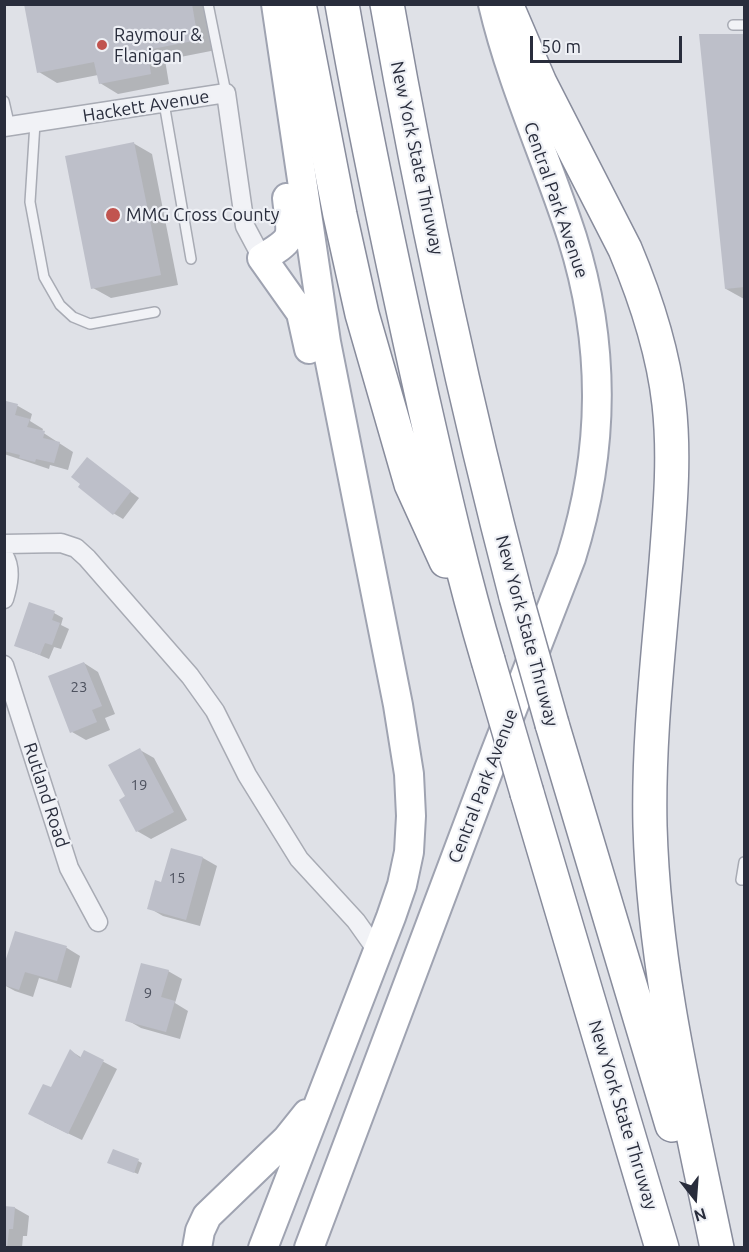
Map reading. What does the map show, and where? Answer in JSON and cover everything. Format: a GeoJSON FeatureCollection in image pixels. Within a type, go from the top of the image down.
{"type":"FeatureCollection","features":[{"type":"Feature","properties":{"kind":"highway"},"geometry":{"type":"LineString","coordinates":[[299,4],[350,265],[381,384],[411,484],[485,650]]}},
{"type":"Feature","properties":{"kind":"highway","name":"New York State Thruway"},"geometry":{"type":"LineString","coordinates":[[342,4],[372,165],[462,566],[662,1248]]}},
{"type":"Feature","properties":{"kind":"highway","name":"New York State Thruway"},"geometry":{"type":"LineString","coordinates":[[387,4],[415,152],[457,348],[516,597],[709,1248]]}},
{"type":"Feature","properties":{"kind":"highway"},"geometry":{"type":"LineString","coordinates":[[506,4],[535,73],[608,215],[638,280],[658,342],[665,373],[670,406],[672,475],[652,726],[651,858],[661,961],[671,1023],[717,1248]]}},
{"type":"Feature","properties":{"kind":"main road"},"geometry":{"type":"LineString","coordinates":[[263,1248],[402,885],[409,852],[411,816],[405,741],[326,342],[276,4]]}},
{"type":"Feature","properties":{"kind":"main road","name":"Central Park Avenue"},"geometry":{"type":"LineString","coordinates":[[309,1248],[571,558],[582,524],[595,452],[597,379],[590,304],[571,235],[520,95],[493,4]]}},
{"type":"Feature","properties":{"kind":"main road"},"geometry":{"type":"LineString","coordinates":[[288,87],[287,191],[290,237],[285,245],[262,258],[301,313],[328,434],[362,522]]}},
{"type":"Feature","properties":{"kind":"main road"},"geometry":{"type":"LineString","coordinates":[[197,1248],[200,1231],[207,1216],[287,1139],[324,1090]]}},
{"type":"Feature","properties":{"kind":"street","name":"Hackett Avenue"},"geometry":{"type":"LineString","coordinates":[[7,127],[226,93],[245,226],[262,258]]}},
{"type":"Feature","properties":{"kind":"street"},"geometry":{"type":"LineString","coordinates":[[4,544],[61,543],[76,548],[87,558],[196,685],[215,711],[247,775],[299,859],[356,921],[378,952]]}},
{"type":"Feature","properties":{"kind":"street"},"geometry":{"type":"LineString","coordinates":[[4,556],[8,561],[9,580],[4,599]]}},
{"type":"Feature","properties":{"kind":"street","name":"Rutland Road"},"geometry":{"type":"LineString","coordinates":[[4,664],[69,868],[98,922]]}},
{"type":"Feature","properties":{"kind":"lane"},"geometry":{"type":"LineString","coordinates":[[208,4],[226,93]]}},
{"type":"Feature","properties":{"kind":"lane"},"geometry":{"type":"LineString","coordinates":[[733,25],[744,25]]}},
{"type":"Feature","properties":{"kind":"lane"},"geometry":{"type":"LineString","coordinates":[[4,102],[7,127]]}},
{"type":"Feature","properties":{"kind":"lane"},"geometry":{"type":"LineString","coordinates":[[164,103],[191,259]]}},
{"type":"Feature","properties":{"kind":"lane"},"geometry":{"type":"LineString","coordinates":[[35,123],[30,202],[44,277],[60,305],[73,317],[90,324],[154,312]]}},
{"type":"Feature","properties":{"kind":"lane"},"geometry":{"type":"LineString","coordinates":[[744,862],[741,880],[744,880]]}},
{"type":"Feature","properties":{"kind":"building","name":"Raymour & Flanigan"},"geometry":{"type":"Polygon","coordinates":[[[24,4],[192,4],[198,40],[147,50],[151,74],[99,84],[94,62],[37,73],[24,4]]]}},
{"type":"Feature","properties":{"kind":"building"},"geometry":{"type":"Polygon","coordinates":[[[699,34],[744,34],[744,287],[725,289],[699,34]]]}},
{"type":"Feature","properties":{"kind":"building","name":"MMG Cross County"},"geometry":{"type":"Polygon","coordinates":[[[134,142],[161,275],[91,289],[65,156],[134,142]]]}},
{"type":"Feature","properties":{"kind":"building"},"geometry":{"type":"Polygon","coordinates":[[[6,401],[18,404],[15,415],[30,419],[27,427],[45,431],[43,438],[60,442],[54,463],[36,459],[35,462],[4,451],[6,401]]]}},
{"type":"Feature","properties":{"kind":"building"},"geometry":{"type":"Polygon","coordinates":[[[87,457],[131,491],[113,515],[78,487],[80,484],[71,477],[87,457]]]}},
{"type":"Feature","properties":{"kind":"building"},"geometry":{"type":"Polygon","coordinates":[[[29,602],[55,611],[52,620],[60,623],[52,645],[45,643],[40,655],[14,646],[29,602]]]}},
{"type":"Feature","properties":{"kind":"building"},"geometry":{"type":"Polygon","coordinates":[[[84,662],[102,706],[92,710],[97,722],[70,733],[48,676],[84,662]]]}},
{"type":"Feature","properties":{"kind":"building"},"geometry":{"type":"Polygon","coordinates":[[[140,748],[174,812],[136,832],[119,800],[125,796],[108,765],[140,748]]]}},
{"type":"Feature","properties":{"kind":"building"},"geometry":{"type":"Polygon","coordinates":[[[171,848],[203,857],[186,920],[147,909],[155,880],[161,882],[171,848]]]}},
{"type":"Feature","properties":{"kind":"building"},"geometry":{"type":"Polygon","coordinates":[[[15,931],[67,946],[57,981],[25,972],[19,990],[4,985],[4,965],[15,931]]]}},
{"type":"Feature","properties":{"kind":"building"},"geometry":{"type":"Polygon","coordinates":[[[141,963],[169,970],[161,997],[175,1001],[166,1032],[125,1021],[141,963]]]}},
{"type":"Feature","properties":{"kind":"building"},"geometry":{"type":"Polygon","coordinates":[[[70,1049],[80,1058],[84,1050],[104,1060],[68,1134],[28,1114],[43,1084],[51,1087],[70,1049]]]}},
{"type":"Feature","properties":{"kind":"building"},"geometry":{"type":"Polygon","coordinates":[[[113,1149],[139,1159],[134,1173],[107,1163],[113,1149]]]}},
{"type":"Feature","properties":{"kind":"building"},"geometry":{"type":"Polygon","coordinates":[[[4,1206],[15,1207],[13,1229],[9,1229],[7,1248],[4,1248],[4,1206]]]}},
{"type":"Feature","properties":{"kind":"place","name":"Raymour & Flanigan"},"geometry":{"type":"Point","coordinates":[102,45]}},
{"type":"Feature","properties":{"kind":"place","name":"MMG Cross County"},"geometry":{"type":"Point","coordinates":[113,215]}}]}
